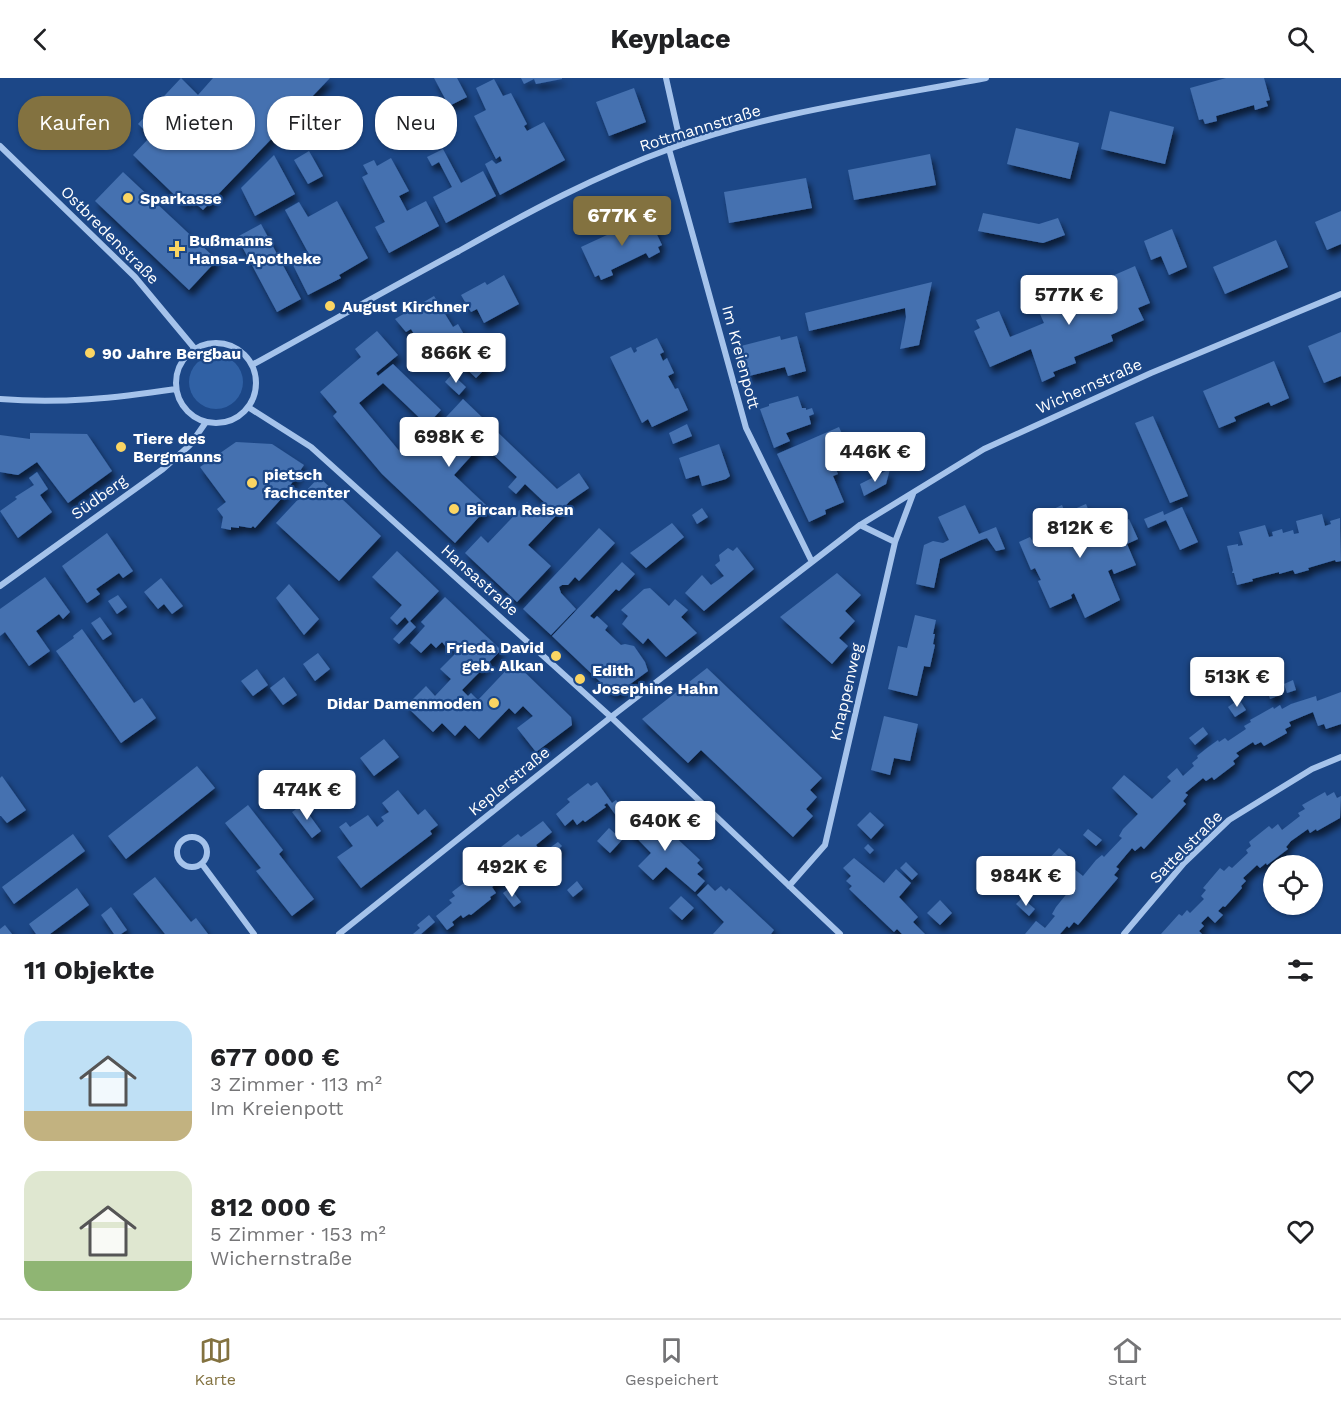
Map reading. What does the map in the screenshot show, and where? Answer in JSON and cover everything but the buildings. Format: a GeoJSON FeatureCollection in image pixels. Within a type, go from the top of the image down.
{"type":"FeatureCollection","features":[{"type":"Feature","properties":{"kind":"street"},"geometry":{"type":"LineString","coordinates":[[666,78],[681,145]]}},
{"type":"Feature","properties":{"kind":"street","name":"Rottmannstraße"},"geometry":{"type":"LineString","coordinates":[[252,365],[556,197],[611,171],[669,149],[745,125],[964,80],[986,78]]}},
{"type":"Feature","properties":{"kind":"street","name":"Ostbredenstraße"},"geometry":{"type":"LineString","coordinates":[[0,146],[135,277],[195,349]]}},
{"type":"Feature","properties":{"kind":"street","name":"Im Kreienpott"},"geometry":{"type":"LineString","coordinates":[[669,149],[746,428],[812,562]]}},
{"type":"Feature","properties":{"kind":"street","name":"Wichernstraße"},"geometry":{"type":"LineString","coordinates":[[611,717],[860,525],[984,449],[1151,373],[1341,294]]}},
{"type":"Feature","properties":{"kind":"street"},"geometry":{"type":"LineString","coordinates":[[214,343],[233,346],[244,354],[252,365],[256,387],[248,407],[234,419],[215,423],[206,422],[186,410],[179,400],[176,377],[179,366],[195,349],[214,343]]}},
{"type":"Feature","properties":{"kind":"street"},"geometry":{"type":"LineString","coordinates":[[0,399],[95,400],[176,389]]}},
{"type":"Feature","properties":{"kind":"street","name":"Hansastraße"},"geometry":{"type":"LineString","coordinates":[[248,407],[311,447],[611,717],[840,934]]}},
{"type":"Feature","properties":{"kind":"street","name":"Südberg"},"geometry":{"type":"LineString","coordinates":[[0,586],[163,469],[190,445],[206,422]]}},
{"type":"Feature","properties":{"kind":"street","name":"Knappenweg"},"geometry":{"type":"LineString","coordinates":[[789,885],[825,845],[895,542],[913,493]]}},
{"type":"Feature","properties":{"kind":"street"},"geometry":{"type":"LineString","coordinates":[[860,525],[895,542]]}},
{"type":"Feature","properties":{"kind":"street","name":"Keplerstraße"},"geometry":{"type":"LineString","coordinates":[[341,934],[611,717]]}},
{"type":"Feature","properties":{"kind":"street","name":"Sattelstraße"},"geometry":{"type":"LineString","coordinates":[[1124,934],[1184,863],[1229,820],[1312,769],[1341,757]]}},
{"type":"Feature","properties":{"kind":"street"},"geometry":{"type":"LineString","coordinates":[[190,837],[198,838],[204,843],[207,850],[202,864],[194,868],[186,867],[179,862],[176,854],[177,846],[182,840],[190,837]]}},
{"type":"Feature","properties":{"kind":"street"},"geometry":{"type":"LineString","coordinates":[[202,864],[255,934]]}},
{"type":"Feature","properties":{"kind":"shaded area"},"geometry":{"type":"Polygon","coordinates":[[[216,355],[226,357],[235,363],[241,372],[243,382],[241,392],[235,401],[226,407],[216,409],[206,407],[197,401],[191,392],[189,382],[191,372],[197,363],[206,357],[216,355]]]}},
{"type":"Feature","properties":{"kind":"place","name":"Sparkasse"},"geometry":{"type":"Point","coordinates":[128,198]}},
{"type":"Feature","properties":{"kind":"place","name":"Bußmanns Hansa-Apotheke"},"geometry":{"type":"Point","coordinates":[177,249]}},
{"type":"Feature","properties":{"kind":"place","name":"August Kirchner"},"geometry":{"type":"Point","coordinates":[330,306]}},
{"type":"Feature","properties":{"kind":"place","name":"90 Jahre Bergbau"},"geometry":{"type":"Point","coordinates":[90,353]}},
{"type":"Feature","properties":{"kind":"place","name":"Tiere des Bergmanns"},"geometry":{"type":"Point","coordinates":[121,447]}},
{"type":"Feature","properties":{"kind":"place","name":"pietsch fachcenter"},"geometry":{"type":"Point","coordinates":[252,483]}},
{"type":"Feature","properties":{"kind":"place","name":"Bircan Reisen"},"geometry":{"type":"Point","coordinates":[454,509]}},
{"type":"Feature","properties":{"kind":"place","name":"Frieda David geb. Alkan"},"geometry":{"type":"Point","coordinates":[556,656]}},
{"type":"Feature","properties":{"kind":"place","name":"Edith Josephine Hahn"},"geometry":{"type":"Point","coordinates":[580,679]}},
{"type":"Feature","properties":{"kind":"place","name":"Didar Damenmoden"},"geometry":{"type":"Point","coordinates":[494,703]}}]}
